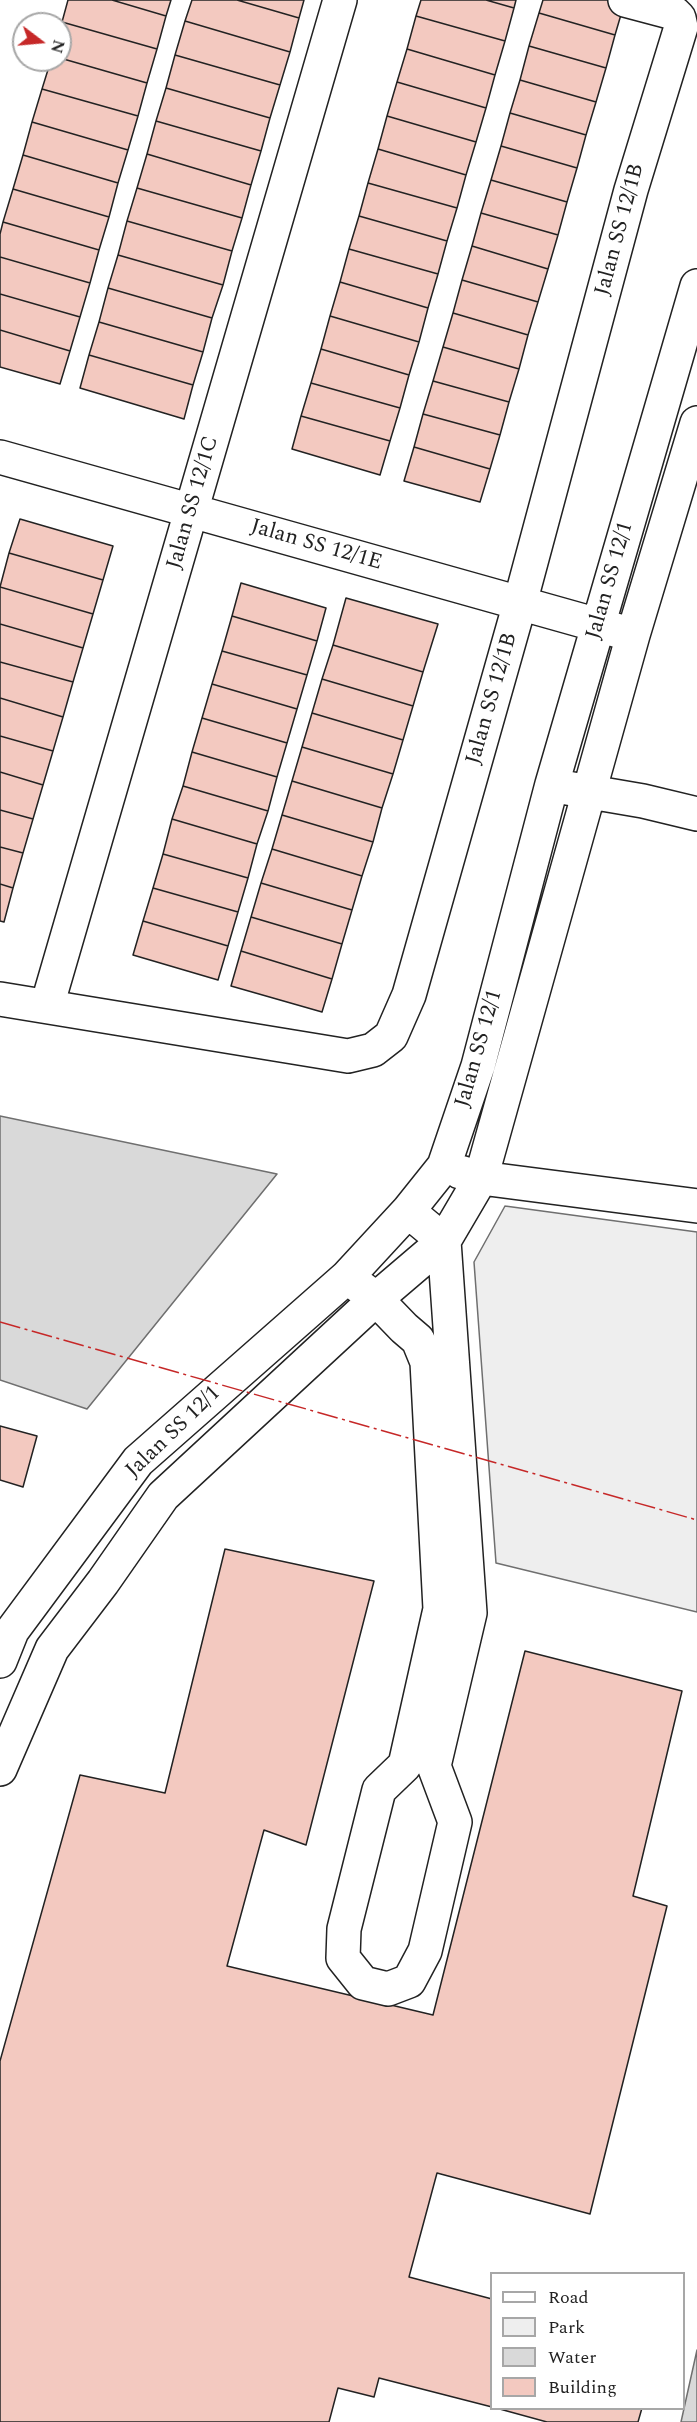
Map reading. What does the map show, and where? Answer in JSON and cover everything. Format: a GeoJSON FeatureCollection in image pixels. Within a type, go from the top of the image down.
{"type":"FeatureCollection","features":[{"type":"Feature","properties":{"kind":"street","name":"Jalan SS 12/1C"},"geometry":{"type":"LineString","coordinates":[[47,1006],[340,0]]}},
{"type":"Feature","properties":{"kind":"street","name":"Jalan SS 12/1B"},"geometry":{"type":"LineString","coordinates":[[0,999],[348,1056],[373,1050],[391,1036],[409,995],[520,603],[631,190],[681,27],[679,18],[674,13],[625,0]]}},
{"type":"Feature","properties":{"kind":"street","name":"Jalan SS 12/1"},"geometry":{"type":"LineString","coordinates":[[0,1661],[12,1631],[138,1461],[347,1277],[408,1211],[444,1166],[478,1066],[552,784],[697,286]]}},
{"type":"Feature","properties":{"kind":"street","name":"Jalan SS 12/1"},"geometry":{"type":"LineString","coordinates":[[0,1769],[52,1649],[103,1582],[163,1496],[376,1299],[444,1241],[481,1178],[633,635],[697,423]]}},
{"type":"Feature","properties":{"kind":"street","name":"Jalan SS 12/1E"},"geometry":{"type":"LineString","coordinates":[[0,457],[633,635]]}},
{"type":"Feature","properties":{"kind":"street"},"geometry":{"type":"LineString","coordinates":[[552,784],[697,814]]}},
{"type":"Feature","properties":{"kind":"street"},"geometry":{"type":"LineString","coordinates":[[444,1166],[481,1178],[697,1206]]}},
{"type":"Feature","properties":{"kind":"street"},"geometry":{"type":"LineString","coordinates":[[347,1277],[376,1299],[418,1340],[427,1362],[440,1609],[405,1764],[379,1790],[344,1929],[343,1958],[363,1983],[388,1989],[409,1981],[424,1951],[455,1822],[434,1766],[470,1613],[444,1241],[408,1211]]}},
{"type":"Feature","properties":{"kind":"green space"},"geometry":{"type":"Polygon","coordinates":[[[505,1206],[697,1232],[697,1612],[496,1563],[474,1262],[505,1206]]]}},
{"type":"Feature","properties":{"kind":"water"},"geometry":{"type":"Polygon","coordinates":[[[0,1116],[277,1174],[87,1409],[0,1380],[0,1116]]]}},
{"type":"Feature","properties":{"kind":"water"},"geometry":{"type":"Polygon","coordinates":[[[697,2350],[697,2422],[681,2422],[697,2350]]]}},
{"type":"Feature","properties":{"kind":"building"},"geometry":{"type":"Polygon","coordinates":[[[68,0],[112,0],[166,16],[157,49],[72,25],[72,12],[65,12],[68,0]]]}},
{"type":"Feature","properties":{"kind":"building"},"geometry":{"type":"Polygon","coordinates":[[[112,0],[171,0],[166,16],[112,0]]]}},
{"type":"Feature","properties":{"kind":"building"},"geometry":{"type":"Polygon","coordinates":[[[192,0],[237,0],[299,18],[290,52],[185,21],[192,0]]]}},
{"type":"Feature","properties":{"kind":"building"},"geometry":{"type":"Polygon","coordinates":[[[237,0],[304,0],[299,18],[237,0]]]}},
{"type":"Feature","properties":{"kind":"building"},"geometry":{"type":"Polygon","coordinates":[[[421,0],[486,0],[514,8],[505,41],[416,16],[421,0]]]}},
{"type":"Feature","properties":{"kind":"building"},"geometry":{"type":"Polygon","coordinates":[[[486,0],[516,0],[514,8],[486,0]]]}},
{"type":"Feature","properties":{"kind":"building"},"geometry":{"type":"Polygon","coordinates":[[[543,0],[625,1],[615,35],[539,13],[543,0]]]}},
{"type":"Feature","properties":{"kind":"building"},"geometry":{"type":"Polygon","coordinates":[[[539,13],[615,35],[606,68],[529,46],[539,13]]]}},
{"type":"Feature","properties":{"kind":"building"},"geometry":{"type":"Polygon","coordinates":[[[416,16],[505,41],[495,75],[407,49],[416,16]]]}},
{"type":"Feature","properties":{"kind":"building"},"geometry":{"type":"Polygon","coordinates":[[[185,21],[290,52],[280,85],[175,55],[185,21]]]}},
{"type":"Feature","properties":{"kind":"building"},"geometry":{"type":"Polygon","coordinates":[[[72,25],[157,49],[147,83],[72,61],[72,25]]]}},
{"type":"Feature","properties":{"kind":"building"},"geometry":{"type":"Polygon","coordinates":[[[529,46],[606,68],[596,102],[520,80],[529,46]]]}},
{"type":"Feature","properties":{"kind":"building"},"geometry":{"type":"Polygon","coordinates":[[[407,49],[495,75],[486,108],[397,82],[407,49]]]}},
{"type":"Feature","properties":{"kind":"building"},"geometry":{"type":"Polygon","coordinates":[[[175,55],[280,85],[270,118],[166,88],[175,55]]]}},
{"type":"Feature","properties":{"kind":"building"},"geometry":{"type":"Polygon","coordinates":[[[72,61],[147,83],[138,116],[42,89],[47,72],[72,72],[72,61]]]}},
{"type":"Feature","properties":{"kind":"building"},"geometry":{"type":"Polygon","coordinates":[[[520,80],[596,102],[586,135],[510,113],[520,80]]]}},
{"type":"Feature","properties":{"kind":"building"},"geometry":{"type":"Polygon","coordinates":[[[397,82],[486,108],[476,142],[387,116],[397,82]]]}},
{"type":"Feature","properties":{"kind":"building"},"geometry":{"type":"Polygon","coordinates":[[[166,88],[270,118],[261,151],[156,121],[166,88]]]}},
{"type":"Feature","properties":{"kind":"building"},"geometry":{"type":"Polygon","coordinates":[[[42,89],[138,116],[128,150],[32,122],[42,89]]]}},
{"type":"Feature","properties":{"kind":"building"},"geometry":{"type":"Polygon","coordinates":[[[510,113],[586,135],[577,168],[501,146],[510,113]]]}},
{"type":"Feature","properties":{"kind":"building"},"geometry":{"type":"Polygon","coordinates":[[[387,116],[476,142],[466,175],[378,149],[387,116]]]}},
{"type":"Feature","properties":{"kind":"building"},"geometry":{"type":"Polygon","coordinates":[[[156,121],[261,151],[251,185],[147,154],[156,121]]]}},
{"type":"Feature","properties":{"kind":"building"},"geometry":{"type":"Polygon","coordinates":[[[32,122],[128,150],[118,183],[23,155],[32,122]]]}},
{"type":"Feature","properties":{"kind":"building"},"geometry":{"type":"Polygon","coordinates":[[[501,146],[577,168],[567,202],[491,180],[501,146]]]}},
{"type":"Feature","properties":{"kind":"building"},"geometry":{"type":"Polygon","coordinates":[[[378,149],[466,175],[457,208],[368,183],[378,149]]]}},
{"type":"Feature","properties":{"kind":"building"},"geometry":{"type":"Polygon","coordinates":[[[147,154],[251,185],[242,218],[137,188],[147,154]]]}},
{"type":"Feature","properties":{"kind":"building"},"geometry":{"type":"Polygon","coordinates":[[[23,155],[118,183],[109,217],[13,189],[23,155]]]}},
{"type":"Feature","properties":{"kind":"building"},"geometry":{"type":"Polygon","coordinates":[[[491,180],[567,202],[558,235],[481,213],[491,180]]]}},
{"type":"Feature","properties":{"kind":"building"},"geometry":{"type":"Polygon","coordinates":[[[368,183],[457,208],[447,241],[359,216],[368,183]]]}},
{"type":"Feature","properties":{"kind":"building"},"geometry":{"type":"Polygon","coordinates":[[[137,188],[242,218],[232,251],[127,221],[137,188]]]}},
{"type":"Feature","properties":{"kind":"building"},"geometry":{"type":"Polygon","coordinates":[[[13,189],[109,217],[99,250],[3,222],[13,189]]]}},
{"type":"Feature","properties":{"kind":"building"},"geometry":{"type":"Polygon","coordinates":[[[481,213],[558,235],[548,269],[472,246],[481,213]]]}},
{"type":"Feature","properties":{"kind":"building"},"geometry":{"type":"Polygon","coordinates":[[[359,216],[447,241],[438,274],[349,249],[359,216]]]}},
{"type":"Feature","properties":{"kind":"building"},"geometry":{"type":"Polygon","coordinates":[[[127,221],[232,251],[223,285],[118,255],[127,221]]]}},
{"type":"Feature","properties":{"kind":"building"},"geometry":{"type":"Polygon","coordinates":[[[3,222],[99,250],[90,283],[0,257],[0,234],[3,222]]]}},
{"type":"Feature","properties":{"kind":"building"},"geometry":{"type":"Polygon","coordinates":[[[472,246],[548,269],[538,302],[462,280],[472,246]]]}},
{"type":"Feature","properties":{"kind":"building"},"geometry":{"type":"Polygon","coordinates":[[[349,249],[438,274],[428,308],[340,282],[349,249]]]}},
{"type":"Feature","properties":{"kind":"building"},"geometry":{"type":"Polygon","coordinates":[[[118,255],[223,285],[212,318],[108,288],[118,255]]]}},
{"type":"Feature","properties":{"kind":"building"},"geometry":{"type":"Polygon","coordinates":[[[0,257],[90,283],[80,317],[0,294],[0,257]]]}},
{"type":"Feature","properties":{"kind":"building"},"geometry":{"type":"Polygon","coordinates":[[[462,280],[538,302],[528,335],[453,313],[462,280]]]}},
{"type":"Feature","properties":{"kind":"building"},"geometry":{"type":"Polygon","coordinates":[[[340,282],[428,308],[419,342],[330,316],[340,282]]]}},
{"type":"Feature","properties":{"kind":"building"},"geometry":{"type":"Polygon","coordinates":[[[108,288],[212,318],[203,352],[99,322],[108,288]]]}},
{"type":"Feature","properties":{"kind":"building"},"geometry":{"type":"Polygon","coordinates":[[[0,294],[80,317],[70,351],[0,330],[0,294]]]}},
{"type":"Feature","properties":{"kind":"building"},"geometry":{"type":"Polygon","coordinates":[[[453,313],[528,335],[519,369],[443,347],[453,313]]]}},
{"type":"Feature","properties":{"kind":"building"},"geometry":{"type":"Polygon","coordinates":[[[330,316],[419,342],[409,375],[321,349],[330,316]]]}},
{"type":"Feature","properties":{"kind":"building"},"geometry":{"type":"Polygon","coordinates":[[[99,322],[203,352],[193,385],[89,355],[99,322]]]}},
{"type":"Feature","properties":{"kind":"building"},"geometry":{"type":"Polygon","coordinates":[[[0,330],[70,351],[60,384],[0,367],[0,330]]]}},
{"type":"Feature","properties":{"kind":"building"},"geometry":{"type":"Polygon","coordinates":[[[443,347],[519,369],[509,402],[433,381],[443,347]]]}},
{"type":"Feature","properties":{"kind":"building"},"geometry":{"type":"Polygon","coordinates":[[[321,349],[409,375],[400,408],[311,383],[321,349]]]}},
{"type":"Feature","properties":{"kind":"building"},"geometry":{"type":"Polygon","coordinates":[[[89,355],[193,385],[184,419],[80,388],[89,355]]]}},
{"type":"Feature","properties":{"kind":"building"},"geometry":{"type":"Polygon","coordinates":[[[433,381],[509,402],[500,435],[423,414],[433,381]]]}},
{"type":"Feature","properties":{"kind":"building"},"geometry":{"type":"Polygon","coordinates":[[[311,383],[400,408],[390,441],[301,416],[311,383]]]}},
{"type":"Feature","properties":{"kind":"building"},"geometry":{"type":"Polygon","coordinates":[[[423,414],[500,435],[490,469],[414,447],[423,414]]]}},
{"type":"Feature","properties":{"kind":"building"},"geometry":{"type":"Polygon","coordinates":[[[301,416],[390,441],[380,475],[292,449],[301,416]]]}},
{"type":"Feature","properties":{"kind":"building"},"geometry":{"type":"Polygon","coordinates":[[[414,447],[490,469],[480,502],[404,481],[414,447]]]}},
{"type":"Feature","properties":{"kind":"building"},"geometry":{"type":"Polygon","coordinates":[[[20,519],[113,546],[103,580],[9,553],[20,519]]]}},
{"type":"Feature","properties":{"kind":"building"},"geometry":{"type":"Polygon","coordinates":[[[9,553],[103,580],[93,614],[0,587],[9,553]]]}},
{"type":"Feature","properties":{"kind":"building"},"geometry":{"type":"Polygon","coordinates":[[[241,583],[326,608],[317,641],[232,616],[241,583]]]}},
{"type":"Feature","properties":{"kind":"building"},"geometry":{"type":"Polygon","coordinates":[[[0,587],[93,614],[83,648],[0,624],[0,587]]]}},
{"type":"Feature","properties":{"kind":"building"},"geometry":{"type":"Polygon","coordinates":[[[346,598],[438,624],[423,672],[333,645],[346,598]]]}},
{"type":"Feature","properties":{"kind":"building"},"geometry":{"type":"Polygon","coordinates":[[[232,616],[317,641],[307,675],[222,651],[232,616]]]}},
{"type":"Feature","properties":{"kind":"building"},"geometry":{"type":"Polygon","coordinates":[[[0,624],[83,648],[73,682],[0,662],[0,624]]]}},
{"type":"Feature","properties":{"kind":"building"},"geometry":{"type":"Polygon","coordinates":[[[333,645],[423,672],[413,706],[322,679],[333,645]]]}},
{"type":"Feature","properties":{"kind":"building"},"geometry":{"type":"Polygon","coordinates":[[[222,651],[307,675],[297,709],[212,684],[222,651]]]}},
{"type":"Feature","properties":{"kind":"building"},"geometry":{"type":"Polygon","coordinates":[[[0,662],[73,682],[63,717],[0,698],[0,662]]]}},
{"type":"Feature","properties":{"kind":"building"},"geometry":{"type":"Polygon","coordinates":[[[322,679],[413,706],[403,740],[312,713],[322,679]]]}},
{"type":"Feature","properties":{"kind":"building"},"geometry":{"type":"Polygon","coordinates":[[[212,684],[297,709],[287,743],[202,718],[212,684]]]}},
{"type":"Feature","properties":{"kind":"building"},"geometry":{"type":"Polygon","coordinates":[[[0,698],[63,717],[53,751],[0,736],[0,698]]]}},
{"type":"Feature","properties":{"kind":"building"},"geometry":{"type":"Polygon","coordinates":[[[312,713],[403,740],[393,774],[302,747],[312,713]]]}},
{"type":"Feature","properties":{"kind":"building"},"geometry":{"type":"Polygon","coordinates":[[[202,718],[287,743],[277,777],[192,752],[202,718]]]}},
{"type":"Feature","properties":{"kind":"building"},"geometry":{"type":"Polygon","coordinates":[[[0,736],[53,751],[43,785],[0,772],[0,736]]]}},
{"type":"Feature","properties":{"kind":"building"},"geometry":{"type":"Polygon","coordinates":[[[302,747],[393,774],[382,808],[292,781],[302,747]]]}},
{"type":"Feature","properties":{"kind":"building"},"geometry":{"type":"Polygon","coordinates":[[[192,752],[277,777],[268,811],[183,786],[192,752]]]}},
{"type":"Feature","properties":{"kind":"building"},"geometry":{"type":"Polygon","coordinates":[[[0,772],[43,785],[33,819],[0,810],[0,772]]]}},
{"type":"Feature","properties":{"kind":"building"},"geometry":{"type":"Polygon","coordinates":[[[292,781],[382,808],[373,842],[282,815],[292,781]]]}},
{"type":"Feature","properties":{"kind":"building"},"geometry":{"type":"Polygon","coordinates":[[[183,786],[268,811],[257,844],[172,819],[183,786]]]}},
{"type":"Feature","properties":{"kind":"building"},"geometry":{"type":"Polygon","coordinates":[[[0,810],[33,819],[23,853],[0,847],[0,810]]]}},
{"type":"Feature","properties":{"kind":"building"},"geometry":{"type":"Polygon","coordinates":[[[282,815],[373,842],[362,876],[272,849],[282,815]]]}},
{"type":"Feature","properties":{"kind":"building"},"geometry":{"type":"Polygon","coordinates":[[[172,819],[257,844],[248,878],[163,854],[172,819]]]}},
{"type":"Feature","properties":{"kind":"building"},"geometry":{"type":"Polygon","coordinates":[[[0,847],[23,853],[13,888],[0,884],[0,847]]]}},
{"type":"Feature","properties":{"kind":"building"},"geometry":{"type":"Polygon","coordinates":[[[272,849],[362,876],[352,910],[261,883],[272,849]]]}},
{"type":"Feature","properties":{"kind":"building"},"geometry":{"type":"Polygon","coordinates":[[[163,854],[248,878],[238,912],[153,888],[163,854]]]}},
{"type":"Feature","properties":{"kind":"building"},"geometry":{"type":"Polygon","coordinates":[[[261,883],[352,910],[342,944],[251,917],[261,883]]]}},
{"type":"Feature","properties":{"kind":"building"},"geometry":{"type":"Polygon","coordinates":[[[0,884],[13,888],[4,922],[0,921],[0,884]]]}},
{"type":"Feature","properties":{"kind":"building"},"geometry":{"type":"Polygon","coordinates":[[[153,888],[238,912],[228,946],[143,921],[153,888]]]}},
{"type":"Feature","properties":{"kind":"building"},"geometry":{"type":"Polygon","coordinates":[[[251,917],[342,944],[332,979],[241,951],[251,917]]]}},
{"type":"Feature","properties":{"kind":"building"},"geometry":{"type":"Polygon","coordinates":[[[143,921],[228,946],[218,980],[133,955],[143,921]]]}},
{"type":"Feature","properties":{"kind":"building"},"geometry":{"type":"Polygon","coordinates":[[[241,951],[332,979],[322,1012],[231,986],[241,951]]]}},
{"type":"Feature","properties":{"kind":"building"},"geometry":{"type":"Polygon","coordinates":[[[0,1426],[37,1436],[23,1487],[0,1480],[0,1426]]]}},
{"type":"Feature","properties":{"kind":"building"},"geometry":{"type":"Polygon","coordinates":[[[225,1549],[374,1581],[306,1845],[264,1830],[227,1966],[433,2015],[525,1651],[682,1691],[633,1896],[667,1906],[590,2214],[437,2173],[409,2277],[490,2298],[490,2406],[379,2378],[374,2397],[338,2388],[329,2422],[0,2422],[0,2061],[80,1775],[165,1793],[225,1549]]]}},
{"type":"Feature","properties":{"kind":"building"},"geometry":{"type":"Polygon","coordinates":[[[503,2410],[641,2410],[638,2422],[547,2422],[503,2410]]]}},
{"type":"Feature","properties":{"kind":"power"},"geometry":{"type":"LineString","coordinates":[[0,1322],[697,1520]]}}]}
